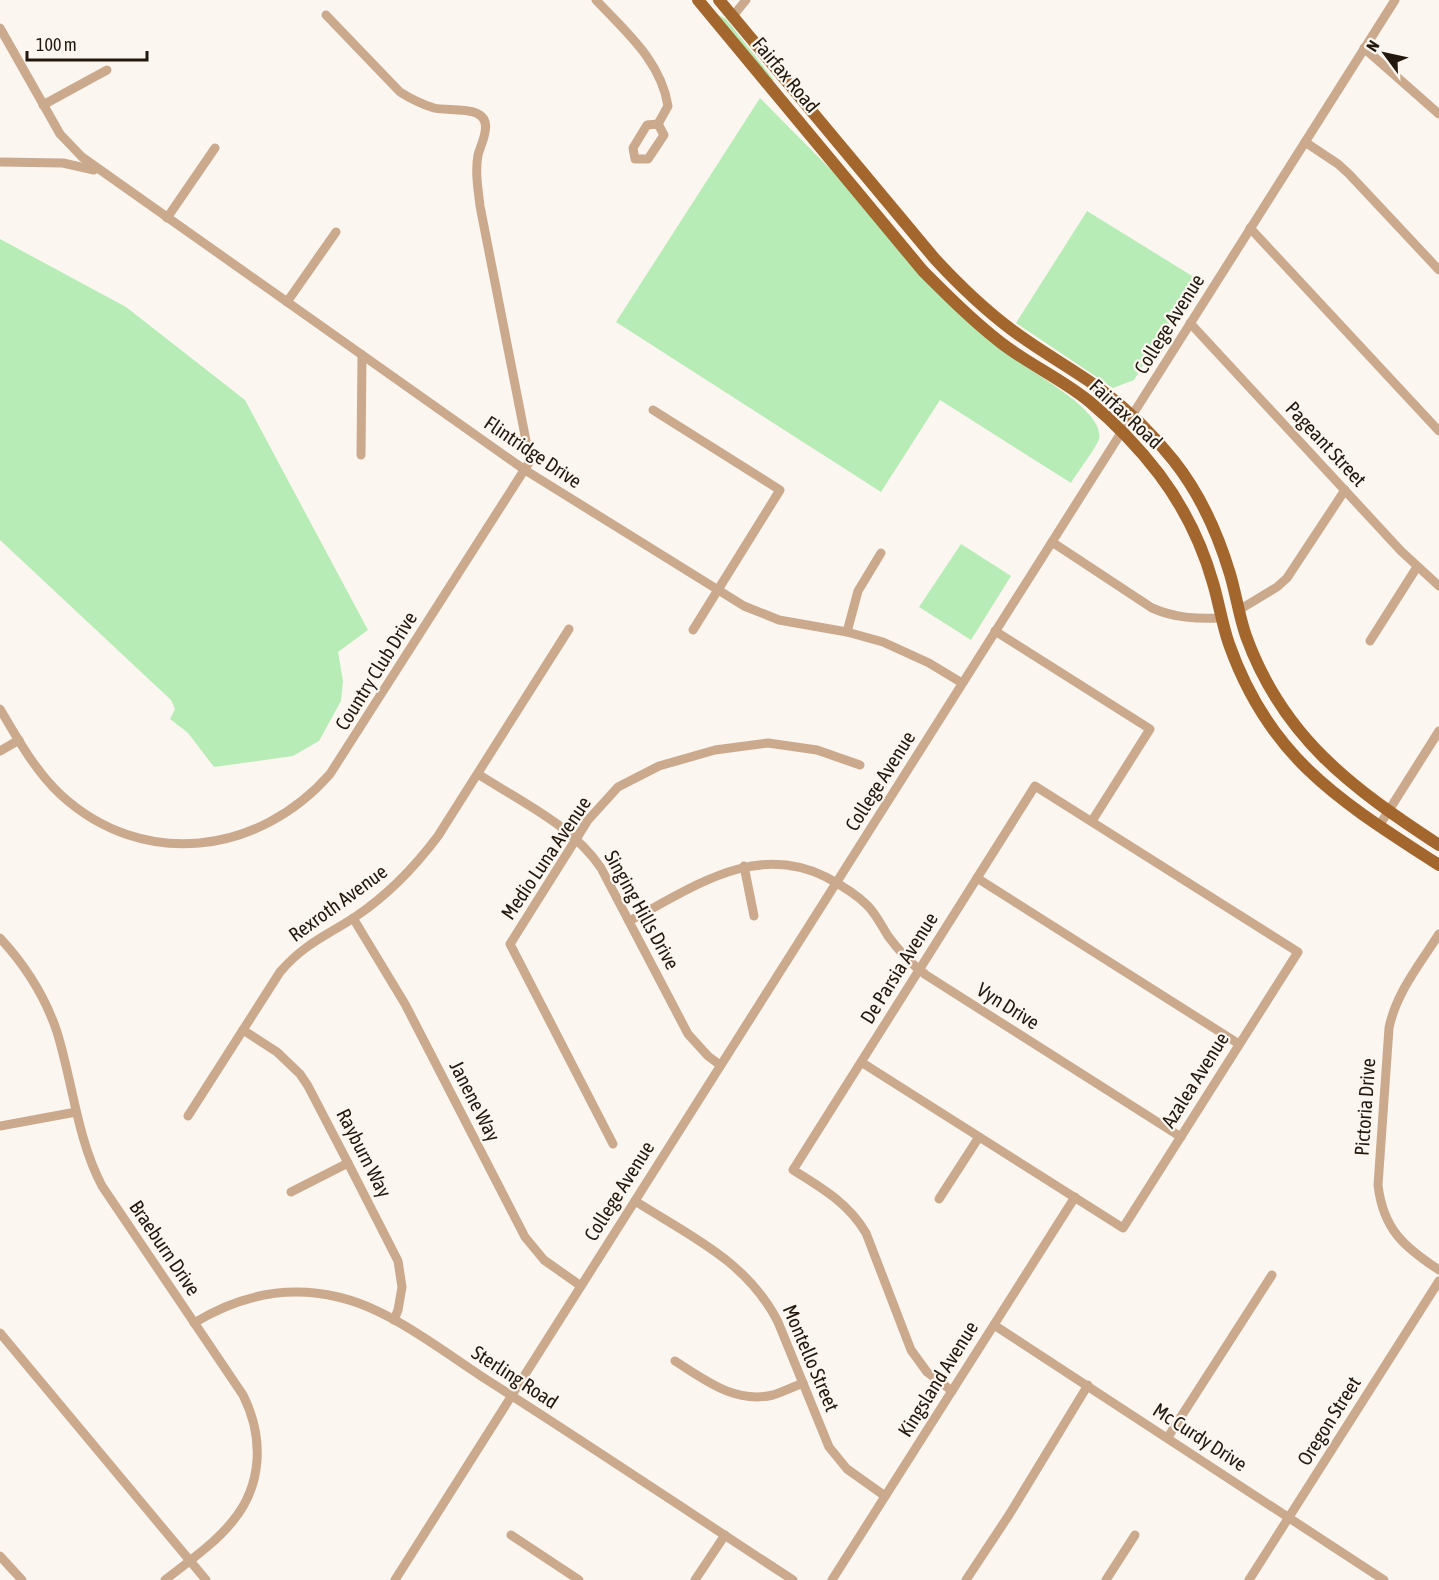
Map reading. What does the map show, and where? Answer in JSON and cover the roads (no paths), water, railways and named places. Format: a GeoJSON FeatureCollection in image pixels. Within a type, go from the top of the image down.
{"type":"FeatureCollection","features":[{"type":"Feature","properties":{"kind":"main road","name":"Fairfax Road"},"geometry":{"type":"LineString","coordinates":[[698,0],[923,271],[1000,342],[1089,401],[1122,433],[1160,476],[1185,514],[1206,561],[1232,652],[1246,684],[1284,745],[1324,786],[1379,826],[1439,865]]}},
{"type":"Feature","properties":{"kind":"main road"},"geometry":{"type":"LineString","coordinates":[[704,0],[720,13],[728,17],[733,16]]}},
{"type":"Feature","properties":{"kind":"main road","name":"Fairfax Road"},"geometry":{"type":"LineString","coordinates":[[719,0],[935,259],[961,286],[1010,329],[1098,387],[1133,416],[1175,463],[1201,503],[1223,552],[1245,633],[1262,674],[1294,725],[1334,769],[1388,812],[1439,845]]}},
{"type":"Feature","properties":{"kind":"main road"},"geometry":{"type":"LineString","coordinates":[[740,49],[747,53],[766,76],[784,78]]}},
{"type":"Feature","properties":{"kind":"street"},"geometry":{"type":"LineString","coordinates":[[596,0],[646,54],[662,80],[668,106],[658,124]]}},
{"type":"Feature","properties":{"kind":"street"},"geometry":{"type":"LineString","coordinates":[[733,16],[746,0]]}},
{"type":"Feature","properties":{"kind":"street","name":"College Avenue"},"geometry":{"type":"LineString","coordinates":[[394,1580],[1395,0]]}},
{"type":"Feature","properties":{"kind":"street"},"geometry":{"type":"LineString","coordinates":[[326,15],[400,92],[426,105],[452,110],[470,110],[484,120],[485,132],[476,172],[480,206],[530,461],[525,470]]}},
{"type":"Feature","properties":{"kind":"street","name":"Flintridge Drive"},"geometry":{"type":"LineString","coordinates":[[0,28],[60,134],[82,158],[525,470],[744,606],[779,621],[847,632],[883,642],[906,651],[962,683]]}},
{"type":"Feature","properties":{"kind":"street"},"geometry":{"type":"LineString","coordinates":[[1364,48],[1439,114]]}},
{"type":"Feature","properties":{"kind":"street"},"geometry":{"type":"LineString","coordinates":[[43,105],[107,70]]}},
{"type":"Feature","properties":{"kind":"street"},"geometry":{"type":"LineString","coordinates":[[1305,142],[1349,174],[1439,270]]}},
{"type":"Feature","properties":{"kind":"street"},"geometry":{"type":"LineString","coordinates":[[167,218],[215,148]]}},
{"type":"Feature","properties":{"kind":"street","name":"Flintridge Drive"},"geometry":{"type":"LineString","coordinates":[[0,162],[78,165],[100,173],[117,183]]}},
{"type":"Feature","properties":{"kind":"street"},"geometry":{"type":"LineString","coordinates":[[1250,228],[1439,431]]}},
{"type":"Feature","properties":{"kind":"street"},"geometry":{"type":"LineString","coordinates":[[287,302],[336,232]]}},
{"type":"Feature","properties":{"kind":"street","name":"Pageant Street"},"geometry":{"type":"LineString","coordinates":[[1190,323],[1417,567],[1439,586]]}},
{"type":"Feature","properties":{"kind":"street"},"geometry":{"type":"LineString","coordinates":[[361,455],[362,355]]}},
{"type":"Feature","properties":{"kind":"street"},"geometry":{"type":"LineString","coordinates":[[653,410],[780,490],[693,630]]}},
{"type":"Feature","properties":{"kind":"street","name":"Country Club Drive"},"geometry":{"type":"LineString","coordinates":[[0,709],[36,766],[61,795],[92,818],[127,834],[168,843],[207,843],[241,835],[274,821],[303,802],[330,774],[525,470]]}},
{"type":"Feature","properties":{"kind":"street"},"geometry":{"type":"LineString","coordinates":[[1239,610],[1277,587],[1287,578],[1345,490]]}},
{"type":"Feature","properties":{"kind":"street"},"geometry":{"type":"LineString","coordinates":[[1052,542],[1152,608],[1190,618],[1221,618]]}},
{"type":"Feature","properties":{"kind":"street"},"geometry":{"type":"LineString","coordinates":[[847,632],[858,591],[881,553]]}},
{"type":"Feature","properties":{"kind":"street"},"geometry":{"type":"LineString","coordinates":[[1370,641],[1417,567]]}},
{"type":"Feature","properties":{"kind":"street","name":"Rexroth Avenue"},"geometry":{"type":"LineString","coordinates":[[188,1116],[280,972],[290,960],[312,942],[353,918],[396,885],[422,858],[569,629]]}},
{"type":"Feature","properties":{"kind":"street"},"geometry":{"type":"LineString","coordinates":[[995,631],[1150,729],[1092,821]]}},
{"type":"Feature","properties":{"kind":"street"},"geometry":{"type":"LineString","coordinates":[[1379,826],[1439,731]]}},
{"type":"Feature","properties":{"kind":"street"},"geometry":{"type":"LineString","coordinates":[[0,752],[19,740]]}},
{"type":"Feature","properties":{"kind":"street","name":"Medio Luna Avenue"},"geometry":{"type":"LineString","coordinates":[[613,1143],[510,944],[576,838],[588,820],[618,787],[659,766],[715,750],[768,743],[817,750],[860,765]]}},
{"type":"Feature","properties":{"kind":"street","name":"Singing Hills Drive"},"geometry":{"type":"LineString","coordinates":[[478,774],[576,838],[601,868],[688,1034],[708,1056],[720,1065]]}},
{"type":"Feature","properties":{"kind":"street","name":"De Parsia Avenue"},"geometry":{"type":"LineString","coordinates":[[952,1391],[927,1372],[911,1350],[866,1233],[859,1221],[842,1202],[793,1170],[1035,786],[1092,821]]}},
{"type":"Feature","properties":{"kind":"street","name":"Azalea Avenue"},"geometry":{"type":"LineString","coordinates":[[1075,1197],[1123,1228],[1298,952],[1092,821]]}},
{"type":"Feature","properties":{"kind":"street","name":"Vyn Drive"},"geometry":{"type":"LineString","coordinates":[[629,921],[719,874],[744,866],[790,865],[819,874],[836,882],[869,907],[896,946],[919,970],[1181,1137]]}},
{"type":"Feature","properties":{"kind":"street"},"geometry":{"type":"LineString","coordinates":[[744,866],[754,916]]}},
{"type":"Feature","properties":{"kind":"street"},"geometry":{"type":"LineString","coordinates":[[977,878],[1239,1044]]}},
{"type":"Feature","properties":{"kind":"street","name":"Janene Way"},"geometry":{"type":"LineString","coordinates":[[353,918],[405,1004],[525,1237],[544,1260],[581,1286]]}},
{"type":"Feature","properties":{"kind":"street","name":"Pictoria Drive"},"geometry":{"type":"LineString","coordinates":[[1439,934],[1402,992],[1391,1016],[1378,1185],[1383,1210],[1394,1233],[1414,1253],[1439,1270]]}},
{"type":"Feature","properties":{"kind":"street","name":"Braeburn Drive"},"geometry":{"type":"LineString","coordinates":[[0,938],[32,978],[50,1012],[86,1152],[102,1186],[243,1395],[256,1431],[258,1454],[253,1484],[241,1510],[223,1532],[165,1580]]}},
{"type":"Feature","properties":{"kind":"street","name":"Rayburn Way"},"geometry":{"type":"LineString","coordinates":[[243,1030],[277,1052],[300,1074],[348,1162],[398,1261],[402,1287],[394,1320]]}},
{"type":"Feature","properties":{"kind":"street"},"geometry":{"type":"LineString","coordinates":[[861,1062],[1075,1197]]}},
{"type":"Feature","properties":{"kind":"street"},"geometry":{"type":"LineString","coordinates":[[0,1126],[76,1112]]}},
{"type":"Feature","properties":{"kind":"street"},"geometry":{"type":"LineString","coordinates":[[939,1199],[979,1137]]}},
{"type":"Feature","properties":{"kind":"street"},"geometry":{"type":"LineString","coordinates":[[291,1192],[348,1162]]}},
{"type":"Feature","properties":{"kind":"street","name":"Kingsland Avenue"},"geometry":{"type":"LineString","coordinates":[[832,1580],[1075,1197]]}},
{"type":"Feature","properties":{"kind":"street","name":"Montello Street"},"geometry":{"type":"LineString","coordinates":[[635,1201],[723,1257],[751,1280],[771,1307],[824,1434],[837,1459],[858,1479],[885,1496]]}},
{"type":"Feature","properties":{"kind":"street"},"geometry":{"type":"LineString","coordinates":[[1168,1437],[1272,1275]]}},
{"type":"Feature","properties":{"kind":"street","name":"Oregon Street"},"geometry":{"type":"LineString","coordinates":[[1249,1580],[1439,1281]]}},
{"type":"Feature","properties":{"kind":"street","name":"Sterling Road"},"geometry":{"type":"LineString","coordinates":[[194,1323],[244,1299],[272,1293],[300,1292],[328,1295],[357,1302],[394,1320],[512,1395],[793,1580]]}},
{"type":"Feature","properties":{"kind":"street","name":"Mc Curdy Drive"},"geometry":{"type":"LineString","coordinates":[[994,1324],[1384,1580]]}},
{"type":"Feature","properties":{"kind":"street"},"geometry":{"type":"LineString","coordinates":[[0,1334],[206,1580]]}},
{"type":"Feature","properties":{"kind":"street"},"geometry":{"type":"LineString","coordinates":[[675,1361],[715,1386],[737,1395],[767,1396],[803,1383]]}},
{"type":"Feature","properties":{"kind":"street"},"geometry":{"type":"LineString","coordinates":[[966,1580],[1009,1515],[1088,1385]]}},
{"type":"Feature","properties":{"kind":"street"},"geometry":{"type":"LineString","coordinates":[[511,1535],[579,1580]]}},
{"type":"Feature","properties":{"kind":"street"},"geometry":{"type":"LineString","coordinates":[[695,1580],[725,1535]]}},
{"type":"Feature","properties":{"kind":"street"},"geometry":{"type":"LineString","coordinates":[[1106,1580],[1135,1535]]}},
{"type":"Feature","properties":{"kind":"street"},"geometry":{"type":"LineString","coordinates":[[0,1556],[22,1580]]}}]}
